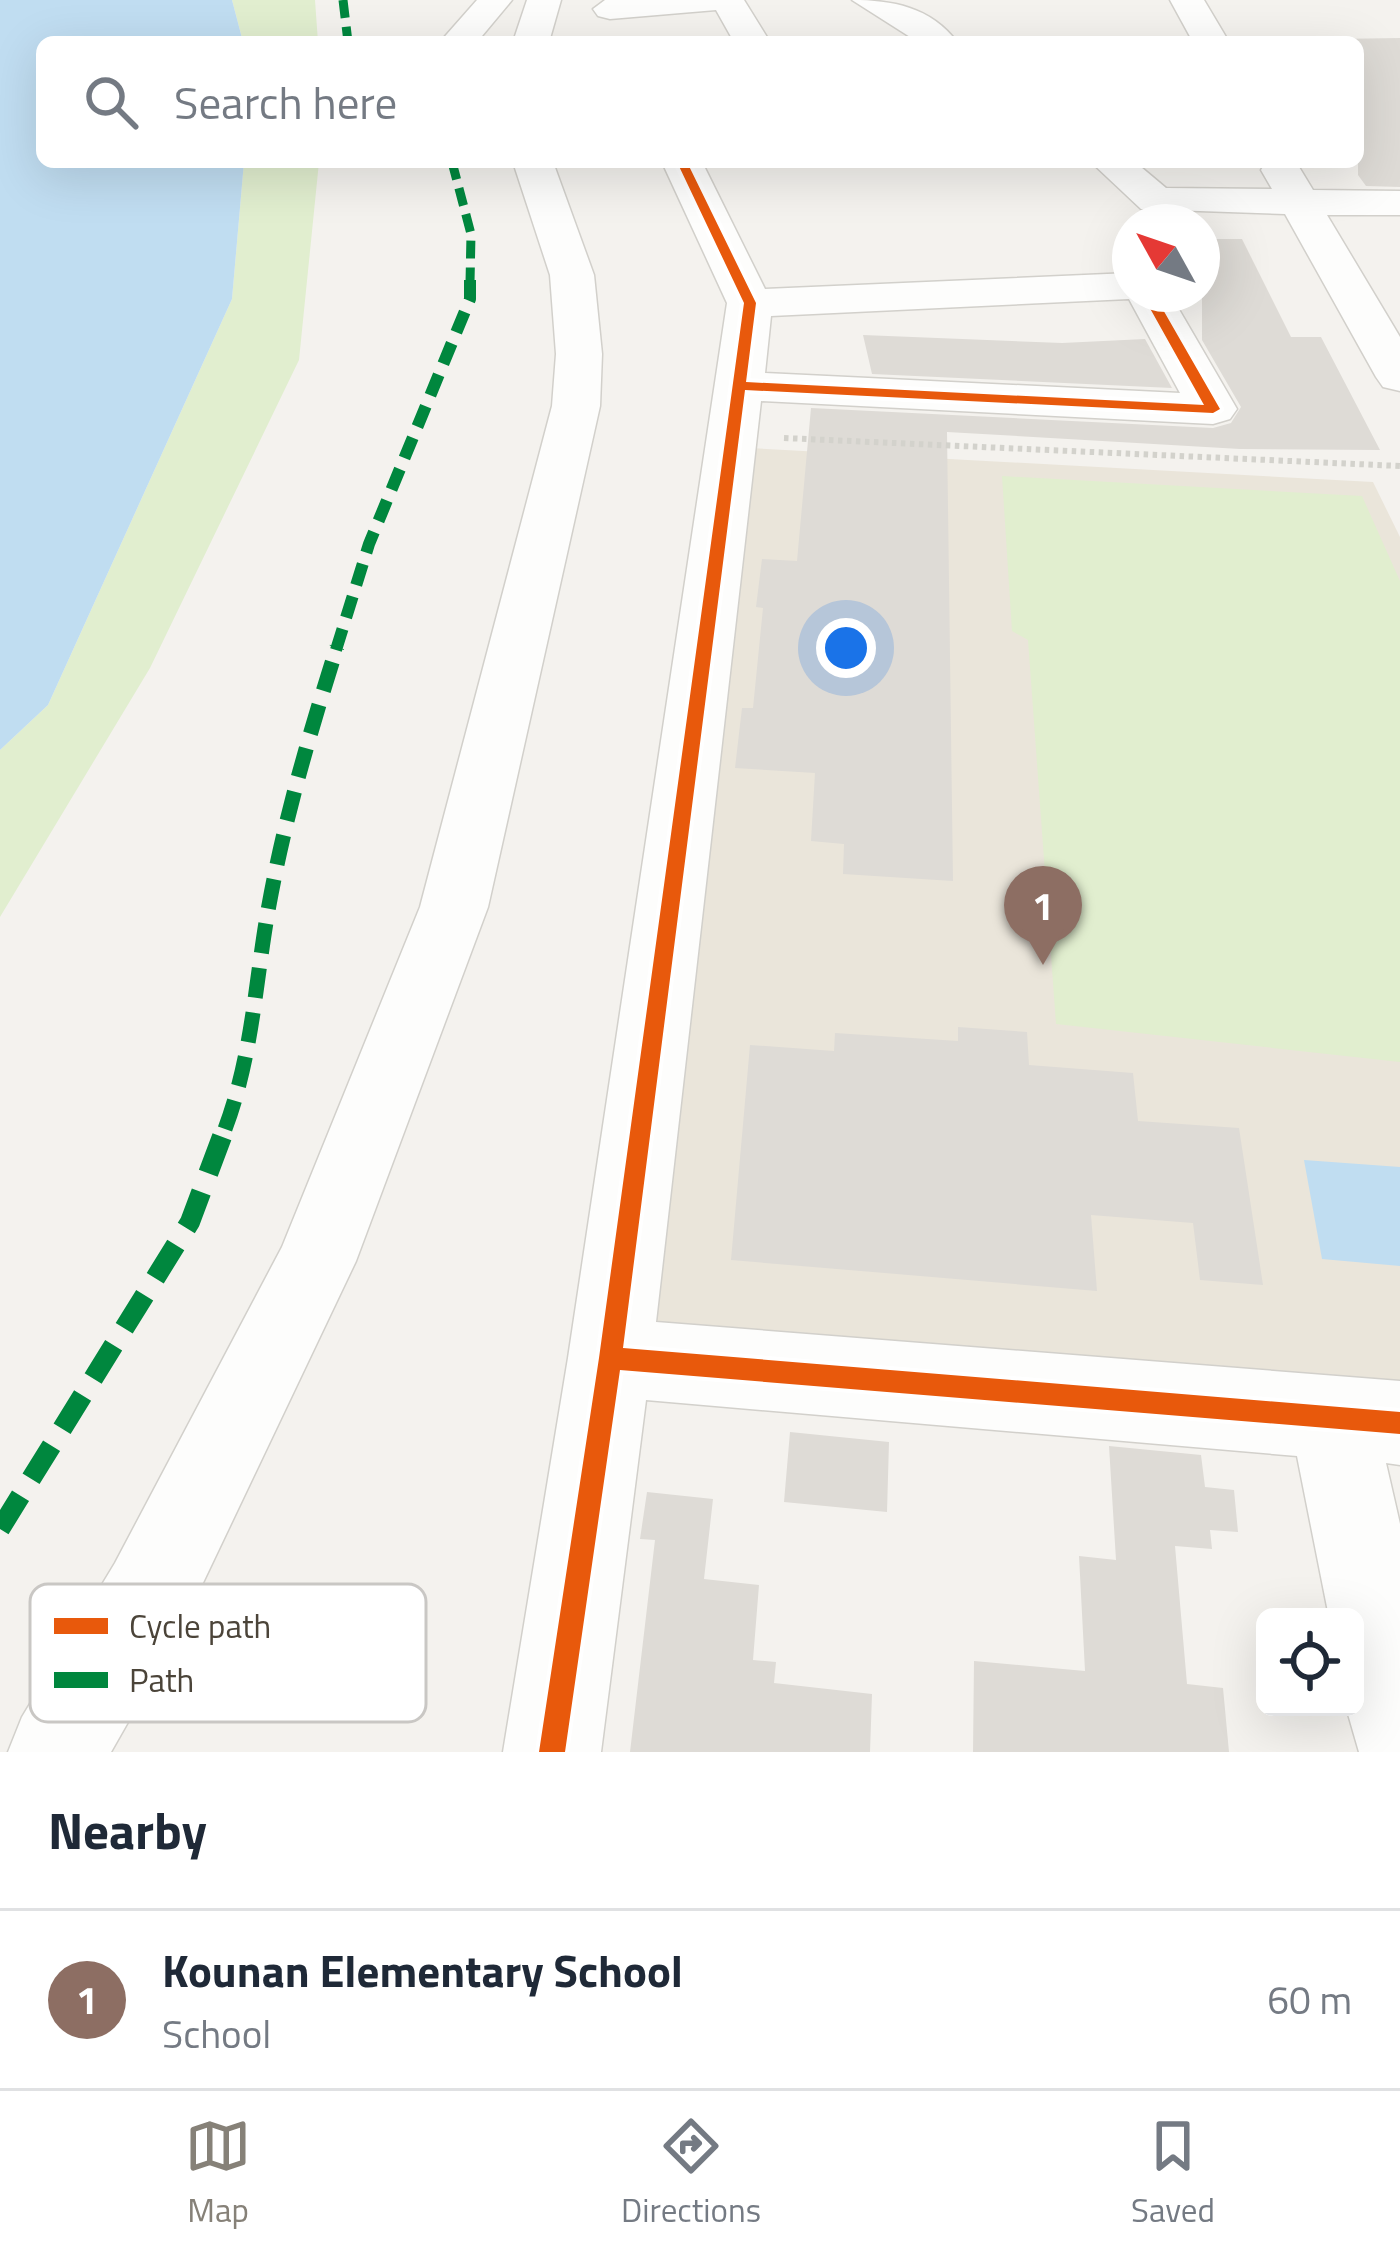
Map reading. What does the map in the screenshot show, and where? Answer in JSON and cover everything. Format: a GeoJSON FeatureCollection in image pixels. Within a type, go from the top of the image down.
{"type":"FeatureCollection","features":[{"type":"Feature","properties":{"kind":"street"},"geometry":{"type":"LineString","coordinates":[[463,36],[495,0]]}},
{"type":"Feature","properties":{"kind":"street"},"geometry":{"type":"LineString","coordinates":[[533,36],[544,0]]}},
{"type":"Feature","properties":{"kind":"street"},"geometry":{"type":"LineString","coordinates":[[623,36],[607,4],[717,0]]}},
{"type":"Feature","properties":{"kind":"street"},"geometry":{"type":"LineString","coordinates":[[727,0],[748,36]]}},
{"type":"Feature","properties":{"kind":"street"},"geometry":{"type":"LineString","coordinates":[[869,0],[932,36]]}},
{"type":"Feature","properties":{"kind":"street"},"geometry":{"type":"LineString","coordinates":[[903,0],[963,36]]}},
{"type":"Feature","properties":{"kind":"street"},"geometry":{"type":"LineString","coordinates":[[1187,0],[1207,36]]}},
{"type":"Feature","properties":{"kind":"street"},"geometry":{"type":"LineString","coordinates":[[154,1584],[316,1261],[454,908],[576,406],[579,355],[572,275],[534,168]]}},
{"type":"Feature","properties":{"kind":"street"},"geometry":{"type":"LineString","coordinates":[[552,1752],[610,1358],[750,303],[685,168]]}},
{"type":"Feature","properties":{"kind":"street"},"geometry":{"type":"LineString","coordinates":[[1118,168],[1156,200],[1400,203]]}},
{"type":"Feature","properties":{"kind":"street"},"geometry":{"type":"LineString","coordinates":[[1280,168],[1400,376]]}},
{"type":"Feature","properties":{"kind":"street"},"geometry":{"type":"LineString","coordinates":[[750,303],[1112,287]]}},
{"type":"Feature","properties":{"kind":"street"},"geometry":{"type":"LineString","coordinates":[[737,411],[1213,409],[1158,312]]}},
{"type":"Feature","properties":{"kind":"street"},"geometry":{"type":"LineString","coordinates":[[610,1358],[1366,1419],[1400,1733]]}},
{"type":"Feature","properties":{"kind":"street"},"geometry":{"type":"LineString","coordinates":[[57,1752],[74,1722]]}},
{"type":"Feature","properties":{"kind":"path"},"geometry":{"type":"LineString","coordinates":[[737,411],[1400,466]]}},
{"type":"Feature","properties":{"kind":"shaded area"},"geometry":{"type":"Polygon","coordinates":[[[750,448],[1373,482],[1400,537],[1400,1394],[681,1336],[643,1311],[750,448]]]}},
{"type":"Feature","properties":{"kind":"green space"},"geometry":{"type":"Polygon","coordinates":[[[232,0],[315,0],[318,36],[241,36],[232,0]]]}},
{"type":"Feature","properties":{"kind":"green space"},"geometry":{"type":"Polygon","coordinates":[[[243,168],[318,168],[299,360],[150,668],[0,917],[0,750],[48,705],[232,299],[243,168]]]}},
{"type":"Feature","properties":{"kind":"green space"},"geometry":{"type":"Polygon","coordinates":[[[1002,476],[1362,496],[1400,581],[1400,1062],[1056,1024],[1028,640],[1012,631],[1002,476]]]}},
{"type":"Feature","properties":{"kind":"water"},"geometry":{"type":"Polygon","coordinates":[[[0,0],[232,0],[241,36],[36,36],[36,168],[243,168],[232,299],[48,705],[0,750],[0,0]]]}},
{"type":"Feature","properties":{"kind":"water"},"geometry":{"type":"Polygon","coordinates":[[[1304,1160],[1400,1167],[1400,1266],[1322,1259],[1304,1160]]]}},
{"type":"Feature","properties":{"kind":"building"},"geometry":{"type":"Polygon","coordinates":[[[1400,38],[1400,187],[1366,186],[1358,175],[1358,168],[1364,168],[1364,39],[1400,38]]]}},
{"type":"Feature","properties":{"kind":"building"},"geometry":{"type":"Polygon","coordinates":[[[1220,239],[1242,239],[1291,337],[1321,337],[1380,450],[1240,449],[947,432],[953,881],[843,874],[844,844],[811,841],[815,773],[735,768],[742,708],[753,708],[763,608],[756,607],[762,559],[797,561],[811,408],[1213,428],[1231,423],[1241,407],[1202,340],[1202,312],[1220,312],[1220,239]]]}},
{"type":"Feature","properties":{"kind":"building"},"geometry":{"type":"Polygon","coordinates":[[[863,335],[1062,343],[1145,339],[1172,388],[872,374],[863,335]]]}},
{"type":"Feature","properties":{"kind":"building"},"geometry":{"type":"Polygon","coordinates":[[[958,1027],[1027,1032],[1029,1065],[1133,1073],[1138,1121],[1239,1128],[1263,1285],[1200,1280],[1193,1223],[1091,1215],[1097,1291],[731,1260],[750,1045],[834,1051],[835,1033],[958,1041],[958,1027]]]}},
{"type":"Feature","properties":{"kind":"building"},"geometry":{"type":"Polygon","coordinates":[[[790,1432],[889,1442],[887,1512],[784,1502],[790,1432]]]}},
{"type":"Feature","properties":{"kind":"building"},"geometry":{"type":"Polygon","coordinates":[[[1109,1446],[1201,1455],[1205,1487],[1234,1490],[1238,1532],[1210,1530],[1212,1549],[1175,1546],[1187,1684],[1223,1688],[1229,1752],[973,1752],[974,1661],[1085,1671],[1079,1556],[1116,1560],[1109,1446]]]}},
{"type":"Feature","properties":{"kind":"building"},"geometry":{"type":"Polygon","coordinates":[[[647,1492],[713,1499],[704,1579],[759,1585],[753,1660],[776,1662],[774,1683],[872,1694],[870,1752],[630,1752],[655,1540],[640,1539],[647,1492]]]}},
{"type":"Feature","properties":{"kind":"marked path"},"geometry":{"type":"LineString","coordinates":[[343,0],[347,36]]}},
{"type":"Feature","properties":{"kind":"marked path"},"geometry":{"type":"LineString","coordinates":[[0,1529],[190,1222],[245,1075],[269,905],[303,755],[369,544],[470,299],[471,234],[454,168]]}},
{"type":"Feature","properties":{"kind":"cycle path"},"geometry":{"type":"LineString","coordinates":[[552,1752],[610,1358],[750,303],[685,168]]}},
{"type":"Feature","properties":{"kind":"cycle path"},"geometry":{"type":"LineString","coordinates":[[740,386],[1213,409],[1158,312]]}},
{"type":"Feature","properties":{"kind":"cycle path"},"geometry":{"type":"LineString","coordinates":[[610,1358],[1400,1423]]}},
{"type":"Feature","properties":{"kind":"place","name":"Kounan Elementary School"},"geometry":{"type":"Point","coordinates":[1043,965]}}]}
